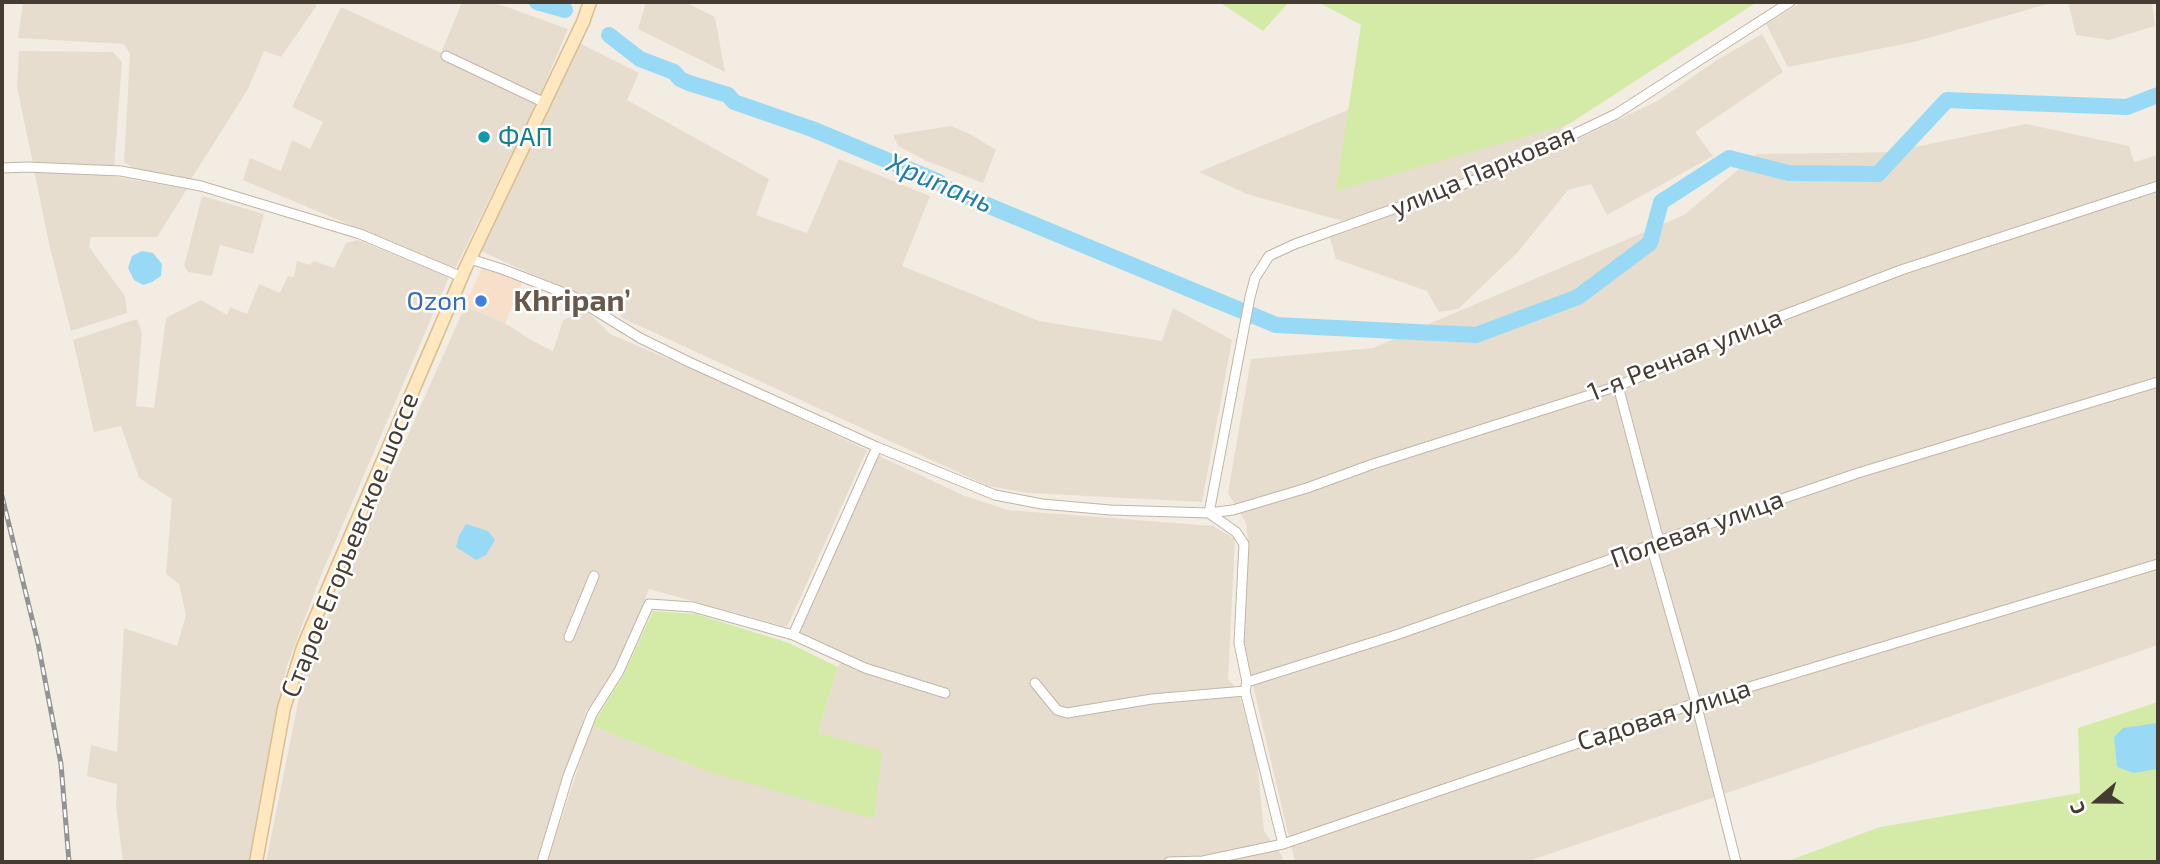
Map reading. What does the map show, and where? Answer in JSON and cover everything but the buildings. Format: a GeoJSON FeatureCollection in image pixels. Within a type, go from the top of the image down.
{"type":"FeatureCollection","features":[{"type":"Feature","properties":{"kind":"main road","name":"Старое Егорьевское шоссе"},"geometry":{"type":"LineString","coordinates":[[256,862],[284,708],[303,647],[470,259],[583,22],[590,2]]}},
{"type":"Feature","properties":{"kind":"street","name":"улица Парковая"},"geometry":{"type":"LineString","coordinates":[[1209,513],[1250,297],[1255,278],[1269,256],[1295,244],[1486,176],[1616,114],[1790,2]]}},
{"type":"Feature","properties":{"kind":"street"},"geometry":{"type":"LineString","coordinates":[[446,56],[543,102]]}},
{"type":"Feature","properties":{"kind":"street"},"geometry":{"type":"LineString","coordinates":[[2,168],[121,171],[201,186],[360,234],[462,277]]}},
{"type":"Feature","properties":{"kind":"street","name":"1-я Речная улица"},"geometry":{"type":"LineString","coordinates":[[470,259],[572,296],[640,338],[877,447],[995,495],[1042,504],[1110,510],[1209,513],[1233,510],[1307,488],[1373,464],[1618,386],[1766,322],[1901,270],[2158,186]]}},
{"type":"Feature","properties":{"kind":"street","name":"Полевая улица"},"geometry":{"type":"LineString","coordinates":[[1035,683],[1057,710],[1068,713],[1246,687],[1858,473],[2158,382]]}},
{"type":"Feature","properties":{"kind":"street"},"geometry":{"type":"LineString","coordinates":[[1618,386],[1736,862]]}},
{"type":"Feature","properties":{"kind":"street"},"geometry":{"type":"LineString","coordinates":[[793,635],[877,447]]}},
{"type":"Feature","properties":{"kind":"street"},"geometry":{"type":"LineString","coordinates":[[1209,513],[1236,532],[1244,544],[1240,643],[1246,687],[1283,844]]}},
{"type":"Feature","properties":{"kind":"street","name":"Садовая улица"},"geometry":{"type":"LineString","coordinates":[[1169,862],[1203,860],[1283,844],[1696,703],[2158,564]]}},
{"type":"Feature","properties":{"kind":"street"},"geometry":{"type":"LineString","coordinates":[[569,637],[594,576]]}},
{"type":"Feature","properties":{"kind":"street"},"geometry":{"type":"LineString","coordinates":[[542,862],[568,776],[592,714],[619,671],[649,604],[693,607],[793,635],[865,668],[945,693]]}},
{"type":"Feature","properties":{"kind":"shaded area"},"geometry":{"type":"Polygon","coordinates":[[[23,2],[309,2],[317,5],[281,57],[264,51],[248,89],[190,181],[137,170],[124,162],[130,54],[124,44],[18,38],[23,2]]]}},
{"type":"Feature","properties":{"kind":"shaded area"},"geometry":{"type":"Polygon","coordinates":[[[462,2],[493,2],[568,29],[538,100],[455,269],[243,180],[250,158],[281,171],[292,140],[310,149],[323,122],[292,107],[341,7],[441,53],[462,2]]]}},
{"type":"Feature","properties":{"kind":"shaded area"},"geometry":{"type":"Polygon","coordinates":[[[646,2],[685,2],[715,17],[725,72],[638,29],[646,2]]]}},
{"type":"Feature","properties":{"kind":"shaded area"},"geometry":{"type":"Polygon","coordinates":[[[1802,2],[2055,2],[1914,42],[1788,67],[1766,24],[1802,2]]]}},
{"type":"Feature","properties":{"kind":"shaded area"},"geometry":{"type":"Polygon","coordinates":[[[2068,2],[2152,2],[2155,26],[2109,40],[2076,35],[2068,2]]]}},
{"type":"Feature","properties":{"kind":"shaded area"},"geometry":{"type":"Polygon","coordinates":[[[1762,34],[1783,72],[1695,132],[1713,156],[1607,215],[1591,184],[1568,190],[1518,252],[1458,309],[1439,312],[1427,291],[1336,259],[1330,238],[1476,185],[1593,132],[1659,100],[1717,60],[1762,34]]]}},
{"type":"Feature","properties":{"kind":"shaded area"},"geometry":{"type":"Polygon","coordinates":[[[579,43],[639,73],[627,100],[769,179],[756,215],[807,233],[839,159],[930,196],[902,266],[1039,321],[1162,341],[1173,308],[1232,340],[1202,502],[1029,493],[988,486],[620,317],[622,311],[481,251],[579,43]]]}},
{"type":"Feature","properties":{"kind":"shaded area"},"geometry":{"type":"Polygon","coordinates":[[[19,51],[113,52],[122,62],[114,168],[33,164],[17,87],[19,51]]]}},
{"type":"Feature","properties":{"kind":"shaded area"},"geometry":{"type":"Polygon","coordinates":[[[1446,69],[1577,112],[1555,137],[1477,174],[1342,221],[1247,194],[1199,172],[1446,69]]]}},
{"type":"Feature","properties":{"kind":"shaded area"},"geometry":{"type":"Polygon","coordinates":[[[2026,124],[2129,146],[2134,162],[2158,155],[2158,645],[1526,862],[1295,862],[1243,644],[1249,549],[1246,523],[1228,493],[1251,359],[1373,348],[1684,215],[1757,154],[1902,152],[1910,148],[2026,124]]]}},
{"type":"Feature","properties":{"kind":"shaded area"},"geometry":{"type":"Polygon","coordinates":[[[951,126],[996,150],[983,183],[927,161],[898,146],[893,135],[951,126]]]}},
{"type":"Feature","properties":{"kind":"shaded area"},"geometry":{"type":"Polygon","coordinates":[[[34,170],[105,175],[187,189],[157,237],[91,237],[89,247],[125,296],[127,313],[71,331],[34,170]]]}},
{"type":"Feature","properties":{"kind":"shaded area"},"geometry":{"type":"Polygon","coordinates":[[[202,196],[264,214],[253,254],[220,245],[212,276],[188,272],[184,266],[202,196]]]}},
{"type":"Feature","properties":{"kind":"shaded area"},"geometry":{"type":"Polygon","coordinates":[[[358,240],[449,277],[321,575],[287,666],[250,862],[123,862],[116,806],[117,784],[87,776],[91,745],[117,752],[124,628],[177,646],[186,615],[179,584],[166,574],[172,499],[139,478],[121,426],[94,432],[73,340],[137,319],[142,333],[136,406],[154,408],[166,318],[201,300],[227,315],[230,307],[247,314],[259,284],[280,293],[288,276],[294,277],[297,261],[310,265],[314,261],[334,268],[346,243],[358,240]]]}},
{"type":"Feature","properties":{"kind":"shaded area"},"geometry":{"type":"Polygon","coordinates":[[[483,265],[523,281],[505,323],[465,306],[483,265]]]}},
{"type":"Feature","properties":{"kind":"shaded area"},"geometry":{"type":"Polygon","coordinates":[[[465,306],[505,323],[553,351],[563,320],[587,311],[610,334],[720,381],[867,450],[787,627],[649,589],[616,670],[602,693],[586,711],[539,862],[266,862],[305,668],[465,306]]]}},
{"type":"Feature","properties":{"kind":"shaded area"},"geometry":{"type":"Polygon","coordinates":[[[877,455],[965,496],[1008,510],[1213,526],[1235,539],[1228,679],[1238,690],[1257,760],[1264,831],[1282,856],[1283,862],[547,862],[592,726],[706,771],[818,733],[838,667],[845,654],[799,633],[877,455]]]}},
{"type":"Feature","properties":{"kind":"green space"},"geometry":{"type":"Polygon","coordinates":[[[1219,2],[1289,2],[1263,31],[1219,2]]]}},
{"type":"Feature","properties":{"kind":"green space"},"geometry":{"type":"Polygon","coordinates":[[[1318,2],[1757,2],[1569,124],[1336,191],[1361,25],[1318,2]]]}},
{"type":"Feature","properties":{"kind":"green space"},"geometry":{"type":"Polygon","coordinates":[[[653,611],[696,614],[789,643],[838,667],[818,733],[882,750],[874,819],[706,771],[592,726],[624,674],[653,611]]]}},
{"type":"Feature","properties":{"kind":"green space"},"geometry":{"type":"Polygon","coordinates":[[[2158,702],[2158,862],[1785,862],[1880,827],[2080,793],[2078,728],[2158,702]]]}},
{"type":"Feature","properties":{"kind":"water"},"geometry":{"type":"Polygon","coordinates":[[[142,251],[153,253],[162,264],[161,276],[143,285],[134,280],[128,268],[132,256],[142,251]]]}},
{"type":"Feature","properties":{"kind":"water"},"geometry":{"type":"Polygon","coordinates":[[[466,524],[488,531],[495,540],[486,555],[476,560],[456,547],[466,524]]]}},
{"type":"Feature","properties":{"kind":"water"},"geometry":{"type":"Polygon","coordinates":[[[2157,723],[2156,769],[2134,773],[2117,767],[2114,737],[2123,728],[2157,723]]]}},
{"type":"Feature","properties":{"kind":"waterway","name":"Хрипань"},"geometry":{"type":"LineString","coordinates":[[537,2],[565,10]]}},
{"type":"Feature","properties":{"kind":"waterway"},"geometry":{"type":"LineString","coordinates":[[609,35],[640,59],[674,72],[689,83],[728,95],[734,102],[812,129],[939,182],[946,188],[1276,325],[1476,335],[1578,297],[1650,243],[1661,202],[1729,158],[1789,173],[1878,174],[1947,100],[2127,107],[2158,95]]}},
{"type":"Feature","properties":{"kind":"railway"},"geometry":{"type":"LineString","coordinates":[[2,496],[38,643],[61,764],[69,862]]}},
{"type":"Feature","properties":{"kind":"place","name":"ФАП"},"geometry":{"type":"Point","coordinates":[484,137]}},
{"type":"Feature","properties":{"kind":"place","name":"Ozon"},"geometry":{"type":"Point","coordinates":[481,301]}},
{"type":"Feature","properties":{"kind":"district","name":"Khripan’"},"geometry":{"type":"Point","coordinates":[572,301]}}]}
